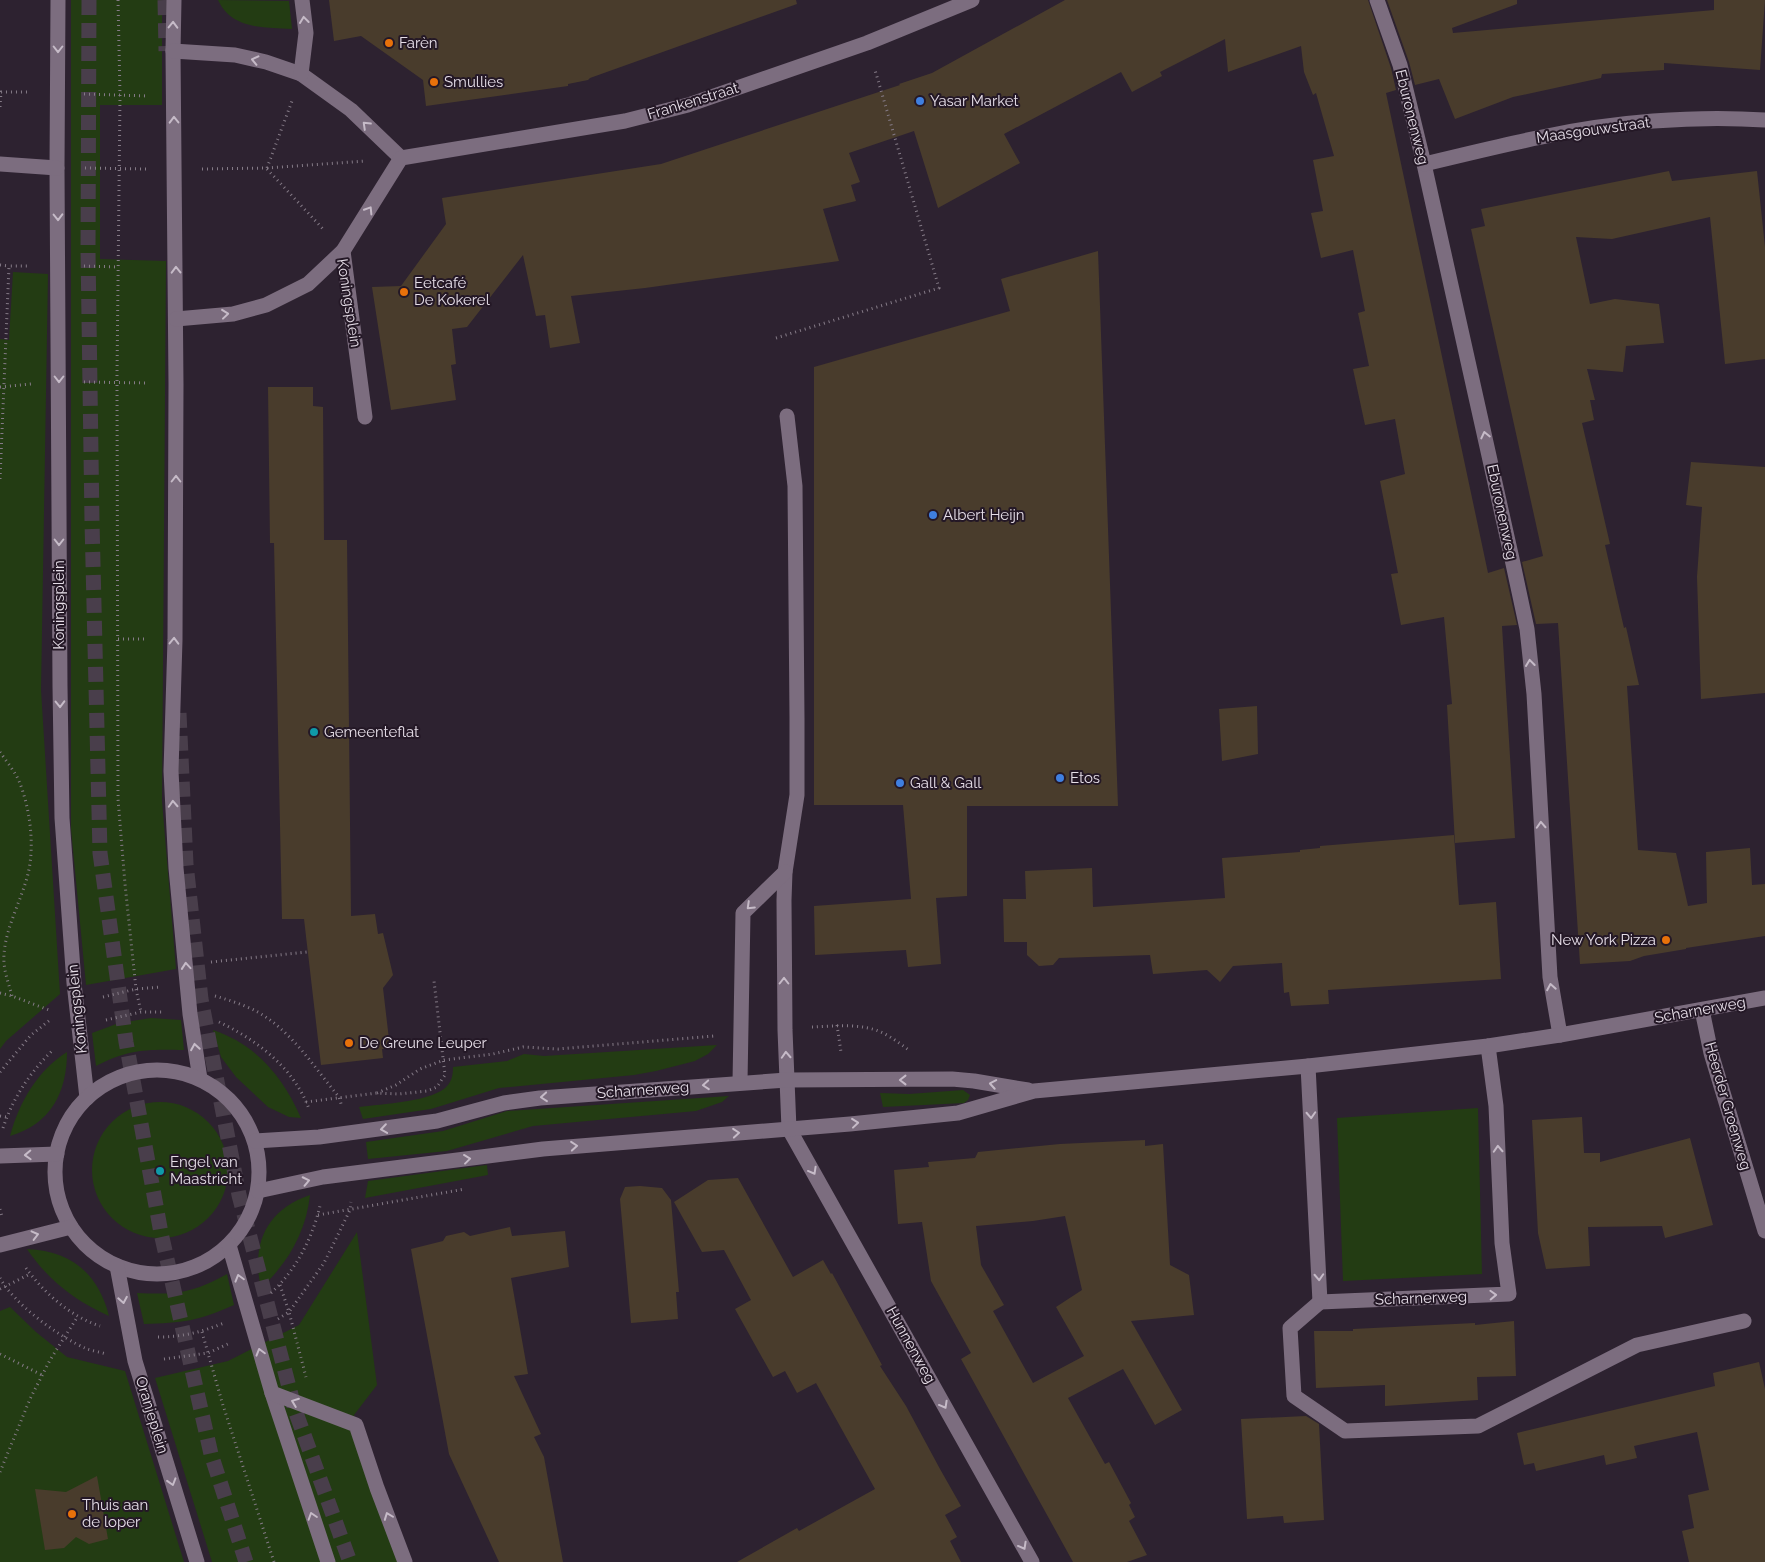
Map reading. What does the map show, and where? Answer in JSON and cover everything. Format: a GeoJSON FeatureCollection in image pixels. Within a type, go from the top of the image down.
{"type":"FeatureCollection","features":[{"type":"Feature","properties":{"kind":"street","name":"Koningsplein"},"geometry":{"type":"LineString","coordinates":[[58,0],[57,168],[62,818],[78,1033],[87,1098]]}},
{"type":"Feature","properties":{"kind":"street"},"geometry":{"type":"LineString","coordinates":[[174,0],[176,384],[171,771],[176,868],[190,1014],[200,1079]]}},
{"type":"Feature","properties":{"kind":"street"},"geometry":{"type":"LineString","coordinates":[[301,74],[306,33],[302,0]]}},
{"type":"Feature","properties":{"kind":"street","name":"Frankenstraat"},"geometry":{"type":"LineString","coordinates":[[401,158],[625,121],[688,105],[867,43],[972,0]]}},
{"type":"Feature","properties":{"kind":"street","name":"Eburonenweg"},"geometry":{"type":"LineString","coordinates":[[1377,0],[1400,65],[1424,164],[1510,549],[1526,629],[1534,694],[1550,978],[1560,1035]]}},
{"type":"Feature","properties":{"kind":"street"},"geometry":{"type":"LineString","coordinates":[[173,51],[235,55],[266,62],[301,74],[351,110],[401,158],[343,251]]}},
{"type":"Feature","properties":{"kind":"street","name":"Maasgouwstraat"},"geometry":{"type":"LineString","coordinates":[[1424,164],[1544,136],[1637,122],[1731,117],[1765,120]]}},
{"type":"Feature","properties":{"kind":"street"},"geometry":{"type":"LineString","coordinates":[[0,164],[57,168]]}},
{"type":"Feature","properties":{"kind":"street","name":"Koningsplein"},"geometry":{"type":"LineString","coordinates":[[176,319],[232,314],[266,305],[308,284],[343,251]]}},
{"type":"Feature","properties":{"kind":"street","name":"Koningsplein"},"geometry":{"type":"LineString","coordinates":[[343,251],[366,417]]}},
{"type":"Feature","properties":{"kind":"street"},"geometry":{"type":"LineString","coordinates":[[787,416],[796,486],[797,794],[785,872],[785,1030],[789,1129]]}},
{"type":"Feature","properties":{"kind":"street"},"geometry":{"type":"LineString","coordinates":[[740,1082],[743,913],[785,872]]}},
{"type":"Feature","properties":{"kind":"street","name":"Scharnerweg"},"geometry":{"type":"LineString","coordinates":[[258,1191],[323,1177],[543,1149],[958,1113],[1034,1091],[1308,1066],[1488,1046],[1765,998]]}},
{"type":"Feature","properties":{"kind":"street","name":"Heerder Groenweg"},"geometry":{"type":"LineString","coordinates":[[1702,1010],[1711,1053],[1765,1231]]}},
{"type":"Feature","properties":{"kind":"street","name":"Scharnerweg"},"geometry":{"type":"LineString","coordinates":[[1320,1302],[1509,1294],[1502,1243],[1496,1106],[1488,1046]]}},
{"type":"Feature","properties":{"kind":"street"},"geometry":{"type":"LineString","coordinates":[[1308,1066],[1320,1302],[1290,1328],[1294,1396],[1345,1431],[1478,1426],[1637,1345],[1744,1321]]}},
{"type":"Feature","properties":{"kind":"street"},"geometry":{"type":"LineString","coordinates":[[171,1070],[200,1079],[215,1087],[228,1098],[249,1125],[255,1141],[260,1166],[258,1191],[248,1220],[229,1245],[216,1256],[185,1270],[150,1274],[117,1266],[91,1250],[71,1226],[64,1213],[56,1184],[57,1154],[64,1129],[78,1107],[99,1088],[112,1080],[141,1071],[171,1070]]}},
{"type":"Feature","properties":{"kind":"street","name":"Scharnerweg"},"geometry":{"type":"LineString","coordinates":[[255,1141],[319,1137],[437,1121],[504,1103],[540,1098],[740,1082],[952,1079],[1034,1091]]}},
{"type":"Feature","properties":{"kind":"street","name":"Hunnenweg"},"geometry":{"type":"LineString","coordinates":[[789,1129],[1032,1562]]}},
{"type":"Feature","properties":{"kind":"street"},"geometry":{"type":"LineString","coordinates":[[0,1156],[57,1154]]}},
{"type":"Feature","properties":{"kind":"street"},"geometry":{"type":"LineString","coordinates":[[0,1245],[71,1226]]}},
{"type":"Feature","properties":{"kind":"street"},"geometry":{"type":"LineString","coordinates":[[229,1245],[272,1393],[328,1562]]}},
{"type":"Feature","properties":{"kind":"street","name":"Oranjeplein"},"geometry":{"type":"LineString","coordinates":[[117,1266],[135,1361],[197,1562]]}},
{"type":"Feature","properties":{"kind":"street"},"geometry":{"type":"LineString","coordinates":[[272,1393],[356,1425],[405,1562]]}},
{"type":"Feature","properties":{"kind":"path"},"geometry":{"type":"LineString","coordinates":[[118,0],[118,799],[136,989],[141,1012]]}},
{"type":"Feature","properties":{"kind":"path"},"geometry":{"type":"LineString","coordinates":[[776,338],[939,288],[867,43]]}},
{"type":"Feature","properties":{"kind":"path"},"geometry":{"type":"LineString","coordinates":[[267,168],[301,74]]}},
{"type":"Feature","properties":{"kind":"path"},"geometry":{"type":"LineString","coordinates":[[267,168],[401,158]]}},
{"type":"Feature","properties":{"kind":"path"},"geometry":{"type":"LineString","coordinates":[[57,168],[119,168]]}},
{"type":"Feature","properties":{"kind":"path"},"geometry":{"type":"LineString","coordinates":[[267,168],[343,251]]}},
{"type":"Feature","properties":{"kind":"path"},"geometry":{"type":"LineString","coordinates":[[0,266],[9,266]]}},
{"type":"Feature","properties":{"kind":"path"},"geometry":{"type":"LineString","coordinates":[[59,382],[176,384]]}},
{"type":"Feature","properties":{"kind":"path"},"geometry":{"type":"LineString","coordinates":[[0,478],[3,387]]}},
{"type":"Feature","properties":{"kind":"path"},"geometry":{"type":"LineString","coordinates":[[0,752],[18,780],[29,815],[31,856],[28,874],[11,923],[5,950],[6,972],[12,996]]}},
{"type":"Feature","properties":{"kind":"path"},"geometry":{"type":"LineString","coordinates":[[186,965],[308,952]]}},
{"type":"Feature","properties":{"kind":"path"},"geometry":{"type":"LineString","coordinates":[[0,1116],[6,1117],[26,1080],[52,1050],[78,1033],[114,1017],[141,1012],[167,1011],[190,1014],[215,1021],[237,1031],[269,1053],[289,1075],[306,1102],[377,1093],[399,1094],[427,1091],[437,1087],[445,1075],[434,981]]}},
{"type":"Feature","properties":{"kind":"path"},"geometry":{"type":"LineString","coordinates":[[136,989],[175,986],[188,989],[224,999],[255,1011],[276,1025],[297,1046],[340,1097],[350,1133]]}},
{"type":"Feature","properties":{"kind":"path"},"geometry":{"type":"LineString","coordinates":[[0,993],[47,1008],[78,1033]]}},
{"type":"Feature","properties":{"kind":"path"},"geometry":{"type":"LineString","coordinates":[[808,1028],[837,1025],[860,1027]]}},
{"type":"Feature","properties":{"kind":"path"},"geometry":{"type":"LineString","coordinates":[[377,1093],[396,1085],[420,1070],[444,1060],[493,1054],[523,1047],[558,1049],[740,1033]]}},
{"type":"Feature","properties":{"kind":"path"},"geometry":{"type":"LineString","coordinates":[[0,1278],[5,1287],[43,1322],[87,1349],[135,1361],[170,1359],[208,1352],[255,1332],[289,1312],[324,1263],[350,1210],[354,1173]]}},
{"type":"Feature","properties":{"kind":"path"},"geometry":{"type":"LineString","coordinates":[[0,1289],[30,1274],[58,1302],[93,1324],[129,1334],[159,1338],[202,1332],[229,1322],[248,1311],[280,1285],[305,1248],[318,1215]]}},
{"type":"Feature","properties":{"kind":"path"},"geometry":{"type":"LineString","coordinates":[[280,1285],[289,1312],[314,1409]]}},
{"type":"Feature","properties":{"kind":"path"},"geometry":{"type":"LineString","coordinates":[[0,1472],[42,1375],[78,1316]]}},
{"type":"Feature","properties":{"kind":"path"},"geometry":{"type":"LineString","coordinates":[[202,1332],[222,1402],[274,1562]]}},
{"type":"Feature","properties":{"kind":"path"},"geometry":{"type":"LineString","coordinates":[[0,1354],[42,1375]]}},
{"type":"Feature","properties":{"kind":"green space"},"geometry":{"type":"Polygon","coordinates":[[[71,0],[162,0],[162,105],[100,105],[100,259],[166,261],[162,801],[176,969],[86,985],[71,829],[71,0]]]}},
{"type":"Feature","properties":{"kind":"green space"},"geometry":{"type":"Polygon","coordinates":[[[218,0],[289,1],[292,29],[260,27],[240,22],[224,10],[218,0]]]}},
{"type":"Feature","properties":{"kind":"green space"},"geometry":{"type":"Polygon","coordinates":[[[13,272],[48,274],[41,690],[60,994],[6,1041],[0,1049],[0,339],[9,340],[13,272]]]}},
{"type":"Feature","properties":{"kind":"green space"},"geometry":{"type":"Polygon","coordinates":[[[151,1018],[181,1020],[184,1050],[138,1051],[118,1056],[96,1066],[92,1033],[119,1023],[151,1018]]]}},
{"type":"Feature","properties":{"kind":"green space"},"geometry":{"type":"Polygon","coordinates":[[[213,1030],[243,1044],[267,1064],[286,1089],[301,1118],[289,1117],[268,1107],[236,1077],[221,1057],[213,1030]]]}},
{"type":"Feature","properties":{"kind":"green space"},"geometry":{"type":"Polygon","coordinates":[[[717,1045],[708,1054],[695,1061],[634,1075],[499,1088],[431,1109],[363,1119],[359,1107],[420,1099],[441,1091],[448,1085],[452,1077],[453,1067],[507,1061],[524,1054],[544,1056],[717,1045]]]}},
{"type":"Feature","properties":{"kind":"green space"},"geometry":{"type":"Polygon","coordinates":[[[67,1052],[64,1080],[54,1104],[46,1115],[36,1123],[24,1131],[10,1136],[24,1099],[31,1088],[47,1068],[67,1052]]]}},
{"type":"Feature","properties":{"kind":"green space"},"geometry":{"type":"Polygon","coordinates":[[[963,1090],[970,1095],[964,1103],[883,1107],[880,1093],[909,1094],[963,1090]]]}},
{"type":"Feature","properties":{"kind":"green space"},"geometry":{"type":"Polygon","coordinates":[[[729,1096],[722,1102],[696,1111],[533,1126],[447,1151],[368,1159],[366,1142],[443,1131],[507,1111],[729,1096]]]}},
{"type":"Feature","properties":{"kind":"green space"},"geometry":{"type":"Polygon","coordinates":[[[160,1102],[186,1107],[198,1113],[208,1122],[217,1132],[223,1144],[228,1170],[223,1196],[217,1208],[208,1218],[198,1227],[186,1233],[160,1238],[134,1233],[122,1227],[112,1218],[103,1208],[97,1196],[92,1170],[97,1144],[103,1132],[112,1122],[122,1113],[134,1107],[160,1102]]]}},
{"type":"Feature","properties":{"kind":"green space"},"geometry":{"type":"Polygon","coordinates":[[[1478,1108],[1482,1274],[1343,1281],[1337,1118],[1478,1108]]]}},
{"type":"Feature","properties":{"kind":"green space"},"geometry":{"type":"Polygon","coordinates":[[[487,1165],[488,1175],[365,1198],[368,1181],[487,1165]]]}},
{"type":"Feature","properties":{"kind":"green space"},"geometry":{"type":"Polygon","coordinates":[[[310,1195],[304,1222],[294,1246],[279,1268],[261,1288],[258,1257],[265,1231],[282,1210],[295,1201],[310,1195]]]}},
{"type":"Feature","properties":{"kind":"green space"},"geometry":{"type":"Polygon","coordinates":[[[357,1232],[377,1385],[354,1415],[405,1562],[212,1562],[155,1378],[228,1361],[299,1325],[357,1232]]]}},
{"type":"Feature","properties":{"kind":"green space"},"geometry":{"type":"Polygon","coordinates":[[[27,1249],[57,1254],[80,1267],[90,1276],[98,1288],[109,1316],[85,1304],[53,1280],[27,1249]]]}},
{"type":"Feature","properties":{"kind":"green space"},"geometry":{"type":"Polygon","coordinates":[[[227,1274],[234,1305],[211,1315],[190,1320],[144,1324],[137,1293],[163,1294],[194,1289],[227,1274]]]}},
{"type":"Feature","properties":{"kind":"green space"},"geometry":{"type":"Polygon","coordinates":[[[10,1307],[36,1332],[67,1357],[125,1371],[184,1562],[0,1562],[0,1311],[10,1307]]]}},
{"type":"Feature","properties":{"kind":"building"},"geometry":{"type":"Polygon","coordinates":[[[329,0],[796,0],[797,4],[588,80],[568,84],[568,86],[426,106],[423,80],[361,36],[334,41],[329,0]]]}},
{"type":"Feature","properties":{"kind":"building"},"geometry":{"type":"Polygon","coordinates":[[[1065,0],[1368,0],[1391,68],[1396,90],[1386,93],[1488,573],[1504,568],[1517,625],[1502,626],[1515,838],[1455,843],[1447,705],[1452,704],[1444,617],[1401,625],[1391,574],[1398,573],[1380,481],[1405,474],[1395,419],[1365,425],[1353,369],[1369,366],[1358,313],[1365,311],[1353,250],[1321,258],[1311,213],[1323,211],[1313,160],[1334,156],[1316,93],[1313,95],[1304,72],[1301,46],[1228,72],[1225,39],[1160,72],[1162,76],[1132,92],[1121,72],[1004,134],[1020,163],[938,208],[914,131],[849,153],[860,182],[851,185],[856,201],[823,209],[839,261],[645,288],[571,296],[580,343],[550,348],[545,315],[536,316],[523,255],[467,327],[452,329],[456,364],[451,365],[456,400],[391,410],[372,287],[401,286],[446,224],[442,198],[661,164],[932,73],[1065,0]]]}},
{"type":"Feature","properties":{"kind":"building"},"geometry":{"type":"Polygon","coordinates":[[[1387,0],[1517,0],[1517,4],[1452,28],[1453,33],[1714,10],[1714,0],[1765,0],[1760,70],[1664,63],[1664,70],[1602,74],[1601,78],[1513,97],[1455,119],[1439,79],[1415,85],[1387,0]]]}},
{"type":"Feature","properties":{"kind":"building"},"geometry":{"type":"Polygon","coordinates":[[[1669,171],[1672,181],[1757,171],[1765,247],[1765,359],[1725,364],[1710,217],[1612,239],[1576,237],[1590,304],[1615,299],[1659,304],[1664,343],[1626,346],[1623,372],[1587,369],[1595,400],[1590,400],[1594,420],[1582,423],[1610,544],[1605,545],[1639,685],[1627,686],[1638,850],[1676,853],[1688,906],[1707,903],[1706,852],[1750,848],[1752,885],[1765,884],[1765,936],[1686,948],[1644,956],[1630,961],[1580,964],[1558,623],[1536,624],[1522,562],[1543,556],[1471,229],[1485,226],[1481,209],[1669,171]]]}},
{"type":"Feature","properties":{"kind":"building"},"geometry":{"type":"Polygon","coordinates":[[[1098,251],[1118,806],[967,806],[967,896],[936,898],[941,964],[908,967],[906,950],[815,955],[814,906],[911,899],[903,805],[814,805],[814,367],[1010,311],[1001,279],[1098,251]]]}},
{"type":"Feature","properties":{"kind":"building","name":"Gemeenteflat"},"geometry":{"type":"Polygon","coordinates":[[[268,387],[313,387],[313,406],[323,407],[324,540],[347,540],[351,916],[375,914],[378,934],[383,933],[393,975],[383,988],[390,1048],[382,1049],[383,1058],[321,1065],[304,919],[282,919],[274,543],[270,543],[268,387]]]}},
{"type":"Feature","properties":{"kind":"building"},"geometry":{"type":"Polygon","coordinates":[[[1691,462],[1765,467],[1765,693],[1701,699],[1697,577],[1702,507],[1686,505],[1691,462]]]}},
{"type":"Feature","properties":{"kind":"building"},"geometry":{"type":"Polygon","coordinates":[[[1257,706],[1258,754],[1222,761],[1219,709],[1257,706]]]}},
{"type":"Feature","properties":{"kind":"building"},"geometry":{"type":"Polygon","coordinates":[[[1454,835],[1459,905],[1496,902],[1501,979],[1328,990],[1329,1004],[1291,1006],[1289,992],[1284,993],[1282,963],[1233,966],[1220,982],[1207,970],[1153,974],[1150,955],[1059,958],[1053,965],[1039,966],[1027,955],[1027,942],[1004,942],[1003,899],[1026,899],[1025,871],[1092,868],[1093,907],[1225,898],[1222,858],[1300,852],[1300,850],[1320,848],[1320,846],[1454,835]]]}},
{"type":"Feature","properties":{"kind":"building"},"geometry":{"type":"Polygon","coordinates":[[[1582,1117],[1584,1153],[1600,1153],[1600,1162],[1690,1138],[1713,1225],[1665,1238],[1662,1226],[1588,1227],[1590,1266],[1546,1269],[1538,1233],[1532,1120],[1582,1117]]]}},
{"type":"Feature","properties":{"kind":"building"},"geometry":{"type":"Polygon","coordinates":[[[1145,1140],[1145,1146],[1163,1144],[1170,1265],[1189,1275],[1194,1315],[1131,1321],[1182,1410],[1155,1425],[1123,1369],[1068,1398],[1105,1464],[1109,1462],[1131,1503],[1129,1505],[1135,1517],[1129,1521],[1147,1555],[1127,1562],[1073,1562],[961,1359],[971,1353],[931,1281],[922,1222],[898,1224],[894,1170],[929,1167],[928,1162],[975,1158],[978,1152],[1060,1144],[1145,1140]],[[1065,1216],[976,1226],[981,1265],[1004,1305],[993,1311],[1033,1383],[1084,1356],[1056,1307],[1082,1290],[1065,1216]]]}},
{"type":"Feature","properties":{"kind":"building"},"geometry":{"type":"Polygon","coordinates":[[[738,1178],[793,1277],[823,1260],[832,1273],[882,1365],[880,1366],[906,1406],[961,1506],[945,1515],[957,1537],[950,1541],[961,1562],[737,1562],[797,1528],[799,1531],[875,1489],[816,1383],[797,1393],[785,1371],[773,1377],[735,1309],[751,1300],[724,1250],[702,1252],[674,1202],[708,1180],[738,1178]]]}},
{"type":"Feature","properties":{"kind":"building"},"geometry":{"type":"Polygon","coordinates":[[[625,1187],[662,1188],[671,1200],[679,1292],[676,1292],[678,1319],[631,1323],[620,1199],[625,1187]]]}},
{"type":"Feature","properties":{"kind":"building"},"geometry":{"type":"Polygon","coordinates":[[[510,1227],[512,1236],[565,1231],[569,1267],[511,1278],[528,1374],[514,1376],[541,1434],[534,1437],[544,1457],[563,1562],[499,1562],[449,1454],[411,1249],[443,1241],[446,1236],[464,1232],[470,1236],[510,1227]]]}},
{"type":"Feature","properties":{"kind":"building"},"geometry":{"type":"Polygon","coordinates":[[[1514,1321],[1516,1376],[1477,1377],[1478,1400],[1385,1406],[1385,1385],[1316,1388],[1314,1331],[1353,1331],[1353,1329],[1475,1323],[1475,1325],[1514,1321]]]}},
{"type":"Feature","properties":{"kind":"building"},"geometry":{"type":"Polygon","coordinates":[[[1759,1362],[1765,1389],[1765,1562],[1689,1562],[1682,1531],[1694,1528],[1688,1495],[1709,1490],[1697,1432],[1634,1446],[1637,1458],[1606,1465],[1604,1455],[1536,1471],[1534,1463],[1524,1465],[1517,1433],[1715,1386],[1713,1373],[1759,1362]]]}},
{"type":"Feature","properties":{"kind":"building"},"geometry":{"type":"Polygon","coordinates":[[[1306,1416],[1319,1424],[1324,1520],[1284,1523],[1283,1516],[1247,1519],[1241,1419],[1306,1416]]]}},
{"type":"Feature","properties":{"kind":"building","name":"Thuis aan de loper"},"geometry":{"type":"Polygon","coordinates":[[[97,1476],[108,1539],[89,1544],[76,1537],[64,1548],[45,1550],[35,1489],[66,1492],[97,1476]]]}},
{"type":"Feature","properties":{"kind":"tunnel"},"geometry":{"type":"LineString","coordinates":[[89,0],[88,251],[100,853],[126,1042],[161,1233],[211,1454],[246,1562]]}},
{"type":"Feature","properties":{"kind":"tunnel"},"geometry":{"type":"LineString","coordinates":[[165,0],[166,51]]}},
{"type":"Feature","properties":{"kind":"tunnel"},"geometry":{"type":"LineString","coordinates":[[179,713],[186,864],[201,999],[239,1195],[295,1410],[350,1562]]}},
{"type":"Feature","properties":{"kind":"place","name":"Farèn"},"geometry":{"type":"Point","coordinates":[389,43]}},
{"type":"Feature","properties":{"kind":"place","name":"Smullies"},"geometry":{"type":"Point","coordinates":[434,82]}},
{"type":"Feature","properties":{"kind":"place","name":"Yasar Market"},"geometry":{"type":"Point","coordinates":[920,101]}},
{"type":"Feature","properties":{"kind":"place","name":"Eetcafé De Kokerel"},"geometry":{"type":"Point","coordinates":[404,292]}},
{"type":"Feature","properties":{"kind":"place","name":"Albert Heijn"},"geometry":{"type":"Point","coordinates":[933,515]}},
{"type":"Feature","properties":{"kind":"place","name":"Gemeenteflat"},"geometry":{"type":"Point","coordinates":[314,732]}},
{"type":"Feature","properties":{"kind":"place","name":"Etos"},"geometry":{"type":"Point","coordinates":[1060,778]}},
{"type":"Feature","properties":{"kind":"place","name":"Gall & Gall"},"geometry":{"type":"Point","coordinates":[900,783]}},
{"type":"Feature","properties":{"kind":"place","name":"New York Pizza"},"geometry":{"type":"Point","coordinates":[1666,940]}},
{"type":"Feature","properties":{"kind":"place","name":"De Greune Leuper"},"geometry":{"type":"Point","coordinates":[349,1043]}},
{"type":"Feature","properties":{"kind":"place","name":"Engel van Maastricht"},"geometry":{"type":"Point","coordinates":[160,1171]}},
{"type":"Feature","properties":{"kind":"place","name":"Thuis aan de loper"},"geometry":{"type":"Point","coordinates":[72,1514]}}]}
